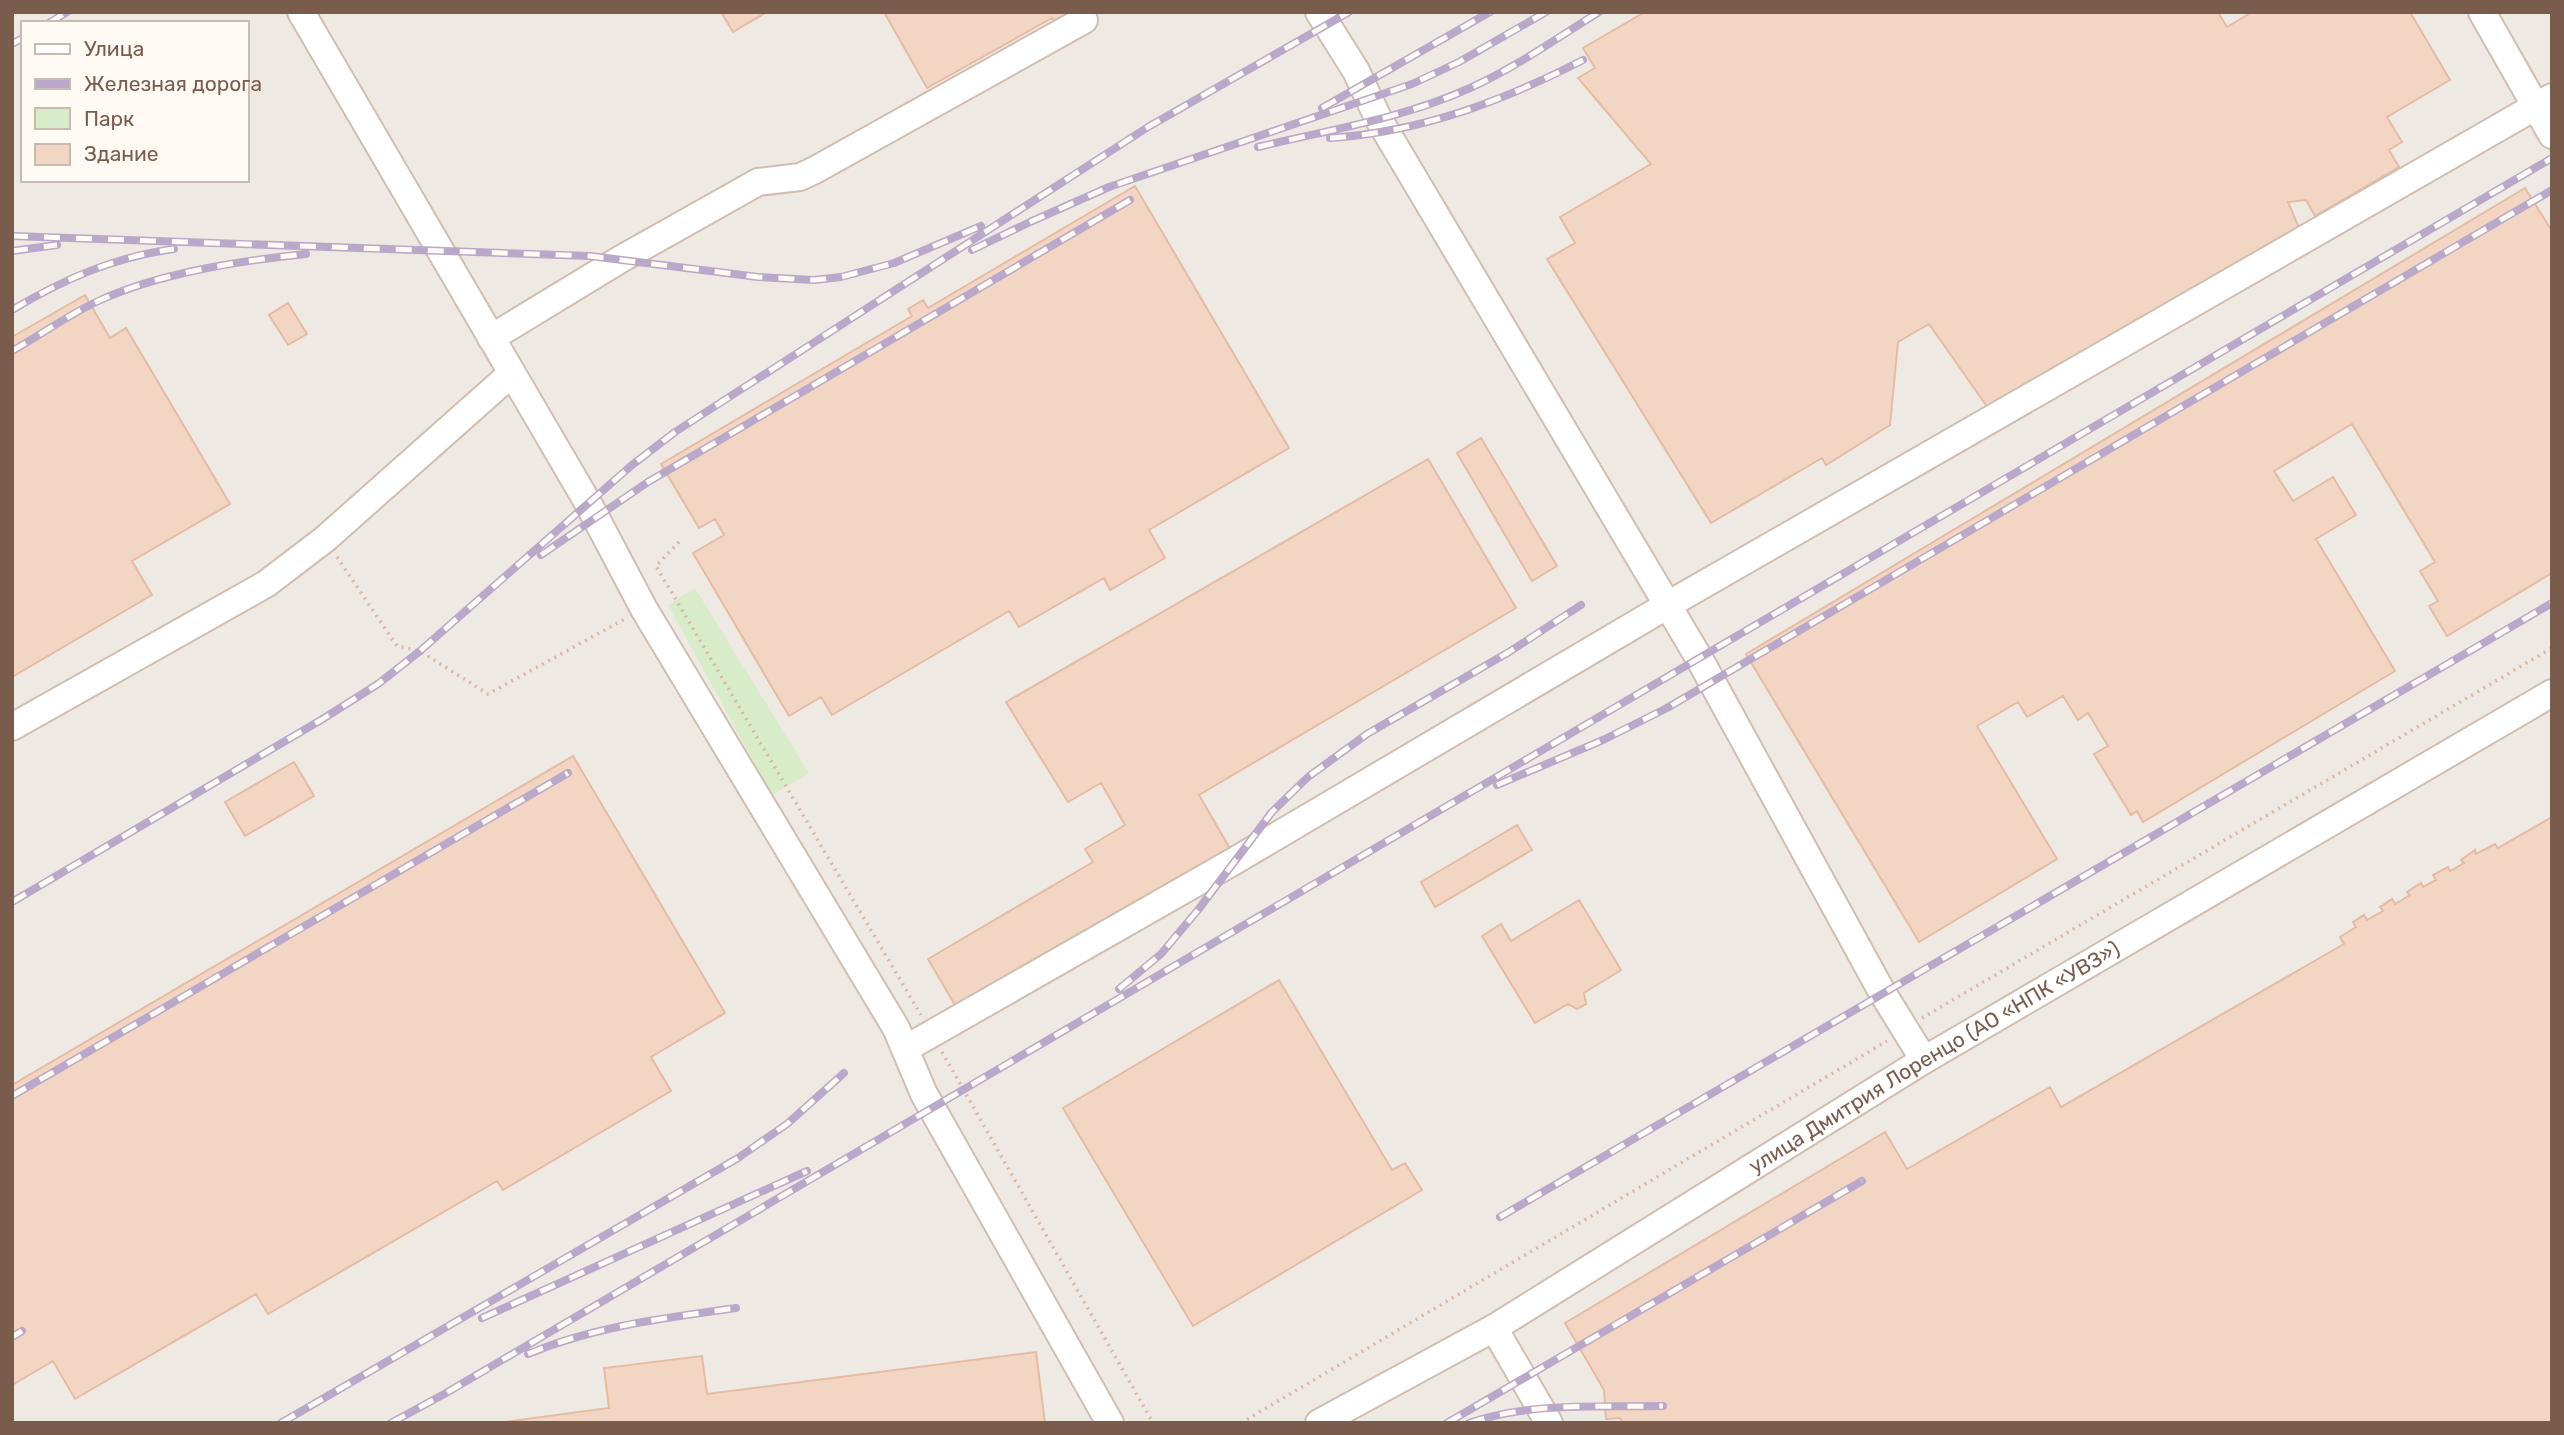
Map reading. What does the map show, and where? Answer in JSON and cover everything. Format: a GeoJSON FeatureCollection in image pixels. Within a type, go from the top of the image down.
{"type":"FeatureCollection","features":[{"type":"Feature","properties":{"kind":"lane"},"geometry":{"type":"LineString","coordinates":[[301,12],[596,517],[644,609],[895,1028],[916,1080],[1110,1423]]}},
{"type":"Feature","properties":{"kind":"lane"},"geometry":{"type":"LineString","coordinates":[[1319,12],[1356,71],[1378,118],[1699,659],[1882,992],[1924,1060]]}},
{"type":"Feature","properties":{"kind":"lane"},"geometry":{"type":"LineString","coordinates":[[2482,12],[2544,102],[2552,135]]}},
{"type":"Feature","properties":{"kind":"lane"},"geometry":{"type":"LineString","coordinates":[[491,338],[621,259],[758,182],[800,177],[816,170],[1084,20]]}},
{"type":"Feature","properties":{"kind":"lane"},"geometry":{"type":"LineString","coordinates":[[905,1049],[2544,102]]}},
{"type":"Feature","properties":{"kind":"lane"},"geometry":{"type":"LineString","coordinates":[[12,727],[266,584],[324,538],[511,374]]}},
{"type":"Feature","properties":{"kind":"lane","name":"улица Дмитрия Лоренцо (АО «НПК «УВЗ»)"},"geometry":{"type":"LineString","coordinates":[[1319,1423],[1494,1328],[1924,1060],[2552,694]]}},
{"type":"Feature","properties":{"kind":"lane"},"geometry":{"type":"LineString","coordinates":[[1494,1328],[1549,1423]]}},
{"type":"Feature","properties":{"kind":"path"},"geometry":{"type":"LineString","coordinates":[[324,538],[397,646],[420,651],[488,694],[671,592]]}},
{"type":"Feature","properties":{"kind":"path"},"geometry":{"type":"LineString","coordinates":[[679,542],[656,566],[932,1033],[1153,1423]]}},
{"type":"Feature","properties":{"kind":"shaded area"},"geometry":{"type":"Polygon","coordinates":[[[12,12],[2552,12],[2552,1423],[12,1423],[12,12]]]}},
{"type":"Feature","properties":{"kind":"green space"},"geometry":{"type":"Polygon","coordinates":[[[695,588],[809,773],[772,795],[668,605],[695,588]]]}},
{"type":"Feature","properties":{"kind":"building"},"geometry":{"type":"Polygon","coordinates":[[[721,12],[767,12],[733,32],[721,12]]]}},
{"type":"Feature","properties":{"kind":"building"},"geometry":{"type":"Polygon","coordinates":[[[884,12],[1080,12],[1056,25],[1052,18],[927,88],[884,12]]]}},
{"type":"Feature","properties":{"kind":"building"},"geometry":{"type":"Polygon","coordinates":[[[1645,12],[2218,12],[2227,27],[2252,12],[2410,12],[2450,80],[2387,117],[2402,142],[2389,150],[2399,167],[2315,216],[2306,200],[2288,202],[2300,230],[1988,408],[1929,324],[1898,342],[1890,425],[1826,465],[1822,458],[1711,523],[1547,259],[1575,243],[1560,217],[1651,164],[1578,78],[1595,68],[1583,48],[1645,12]]]}},
{"type":"Feature","properties":{"kind":"building"},"geometry":{"type":"Polygon","coordinates":[[[1135,186],[1289,448],[1149,530],[1165,558],[1110,590],[1104,578],[1019,627],[1009,611],[832,715],[821,697],[789,716],[693,553],[724,535],[715,519],[699,528],[661,464],[912,316],[908,309],[923,300],[928,308],[1135,186]]]}},
{"type":"Feature","properties":{"kind":"building"},"geometry":{"type":"Polygon","coordinates":[[[2525,188],[2552,231],[2552,573],[2447,636],[2429,606],[2438,601],[2420,571],[2435,562],[2352,424],[2274,471],[2293,501],[2333,477],[2356,515],[2316,539],[2395,671],[2143,822],[2137,811],[2131,815],[2094,754],[2108,746],[2088,713],[2078,720],[2063,696],[2027,717],[2018,702],[1977,726],[2057,859],[1919,942],[1746,654],[2525,188]]]}},
{"type":"Feature","properties":{"kind":"building"},"geometry":{"type":"Polygon","coordinates":[[[85,295],[110,338],[126,328],[230,504],[132,561],[152,595],[12,677],[12,337],[85,295]]]}},
{"type":"Feature","properties":{"kind":"building"},"geometry":{"type":"Polygon","coordinates":[[[288,303],[307,334],[288,345],[269,315],[288,303]]]}},
{"type":"Feature","properties":{"kind":"building"},"geometry":{"type":"Polygon","coordinates":[[[1481,438],[1557,566],[1532,581],[1457,453],[1481,438]]]}},
{"type":"Feature","properties":{"kind":"building"},"geometry":{"type":"Polygon","coordinates":[[[1428,459],[1516,608],[1199,795],[1232,852],[959,1012],[928,959],[1093,862],[1085,849],[1125,825],[1101,783],[1068,802],[1006,702],[1428,459]]]}},
{"type":"Feature","properties":{"kind":"building"},"geometry":{"type":"Polygon","coordinates":[[[573,756],[725,1013],[651,1057],[671,1091],[503,1190],[497,1181],[268,1314],[256,1294],[75,1399],[53,1361],[12,1385],[12,1085],[573,756]]]}},
{"type":"Feature","properties":{"kind":"building"},"geometry":{"type":"Polygon","coordinates":[[[294,762],[314,796],[245,836],[225,802],[294,762]]]}},
{"type":"Feature","properties":{"kind":"building"},"geometry":{"type":"Polygon","coordinates":[[[2552,817],[2552,1423],[1623,1423],[1620,1418],[1606,1419],[1604,1390],[1565,1323],[1885,1132],[1907,1169],[2050,1087],[2061,1107],[2344,944],[2340,937],[2356,927],[2353,922],[2364,915],[2367,920],[2383,911],[2380,907],[2392,899],[2395,904],[2410,895],[2407,892],[2421,883],[2423,887],[2436,880],[2433,875],[2448,867],[2450,871],[2464,863],[2461,860],[2475,850],[2476,854],[2495,844],[2498,848],[2552,817]]]}},
{"type":"Feature","properties":{"kind":"building"},"geometry":{"type":"Polygon","coordinates":[[[1517,825],[1532,850],[1435,907],[1421,882],[1517,825]]]}},
{"type":"Feature","properties":{"kind":"building"},"geometry":{"type":"Polygon","coordinates":[[[1579,900],[1621,970],[1584,993],[1586,1004],[1577,1009],[1568,1004],[1535,1023],[1482,936],[1501,924],[1511,941],[1579,900]]]}},
{"type":"Feature","properties":{"kind":"building"},"geometry":{"type":"Polygon","coordinates":[[[1279,980],[1392,1170],[1405,1163],[1422,1190],[1193,1326],[1063,1108],[1279,980]]]}},
{"type":"Feature","properties":{"kind":"building"},"geometry":{"type":"Polygon","coordinates":[[[1036,1352],[1045,1423],[496,1423],[609,1408],[604,1368],[702,1356],[707,1394],[1036,1352]]]}},
{"type":"Feature","properties":{"kind":"railway"},"geometry":{"type":"LineString","coordinates":[[52,21],[67,12]]}},
{"type":"Feature","properties":{"kind":"railway"},"geometry":{"type":"LineString","coordinates":[[12,902],[378,684],[420,651],[632,465],[675,432],[1148,127],[1349,12]]}},
{"type":"Feature","properties":{"kind":"railway"},"geometry":{"type":"LineString","coordinates":[[1322,108],[1490,12]]}},
{"type":"Feature","properties":{"kind":"railway"},"geometry":{"type":"LineString","coordinates":[[972,250],[1109,187],[1412,84],[1459,62],[1546,12]]}},
{"type":"Feature","properties":{"kind":"railway"},"geometry":{"type":"LineString","coordinates":[[1258,147],[1366,122],[1445,98],[1503,71],[1599,12]]}},
{"type":"Feature","properties":{"kind":"railway"},"geometry":{"type":"LineString","coordinates":[[12,44],[21,39]]}},
{"type":"Feature","properties":{"kind":"railway"},"geometry":{"type":"LineString","coordinates":[[1330,138],[1397,129],[1461,112],[1523,89],[1583,60]]}},
{"type":"Feature","properties":{"kind":"railway"},"geometry":{"type":"LineString","coordinates":[[391,1423],[2552,158]]}},
{"type":"Feature","properties":{"kind":"railway"},"geometry":{"type":"LineString","coordinates":[[1497,785],[1603,740],[1667,708],[2552,190]]}},
{"type":"Feature","properties":{"kind":"railway"},"geometry":{"type":"LineString","coordinates":[[541,555],[648,482],[1130,200]]}},
{"type":"Feature","properties":{"kind":"railway"},"geometry":{"type":"LineString","coordinates":[[12,236],[590,256],[758,277],[814,280],[841,277],[894,263],[981,226]]}},
{"type":"Feature","properties":{"kind":"railway"},"geometry":{"type":"LineString","coordinates":[[12,251],[57,245]]}},
{"type":"Feature","properties":{"kind":"railway"},"geometry":{"type":"LineString","coordinates":[[12,310],[90,271],[131,258],[174,249]]}},
{"type":"Feature","properties":{"kind":"railway"},"geometry":{"type":"LineString","coordinates":[[12,351],[85,307],[145,283],[253,260],[306,254]]}},
{"type":"Feature","properties":{"kind":"railway"},"geometry":{"type":"LineString","coordinates":[[1500,1217],[2552,603]]}},
{"type":"Feature","properties":{"kind":"railway"},"geometry":{"type":"LineString","coordinates":[[1119,989],[1161,954],[1272,812],[1308,777],[1367,734],[1509,652],[1581,605]]}},
{"type":"Feature","properties":{"kind":"railway"},"geometry":{"type":"LineString","coordinates":[[12,1096],[568,773]]}},
{"type":"Feature","properties":{"kind":"railway"},"geometry":{"type":"LineString","coordinates":[[281,1423],[738,1158],[787,1124],[844,1073]]}},
{"type":"Feature","properties":{"kind":"railway"},"geometry":{"type":"LineString","coordinates":[[482,1318],[807,1171]]}},
{"type":"Feature","properties":{"kind":"railway"},"geometry":{"type":"LineString","coordinates":[[1447,1423],[1862,1181]]}},
{"type":"Feature","properties":{"kind":"railway"},"geometry":{"type":"LineString","coordinates":[[528,1354],[553,1344],[605,1330],[736,1308]]}},
{"type":"Feature","properties":{"kind":"railway"},"geometry":{"type":"LineString","coordinates":[[12,1337],[22,1331]]}},
{"type":"Feature","properties":{"kind":"railway"},"geometry":{"type":"LineString","coordinates":[[1469,1423],[1492,1416],[1540,1409],[1663,1406]]}}]}
